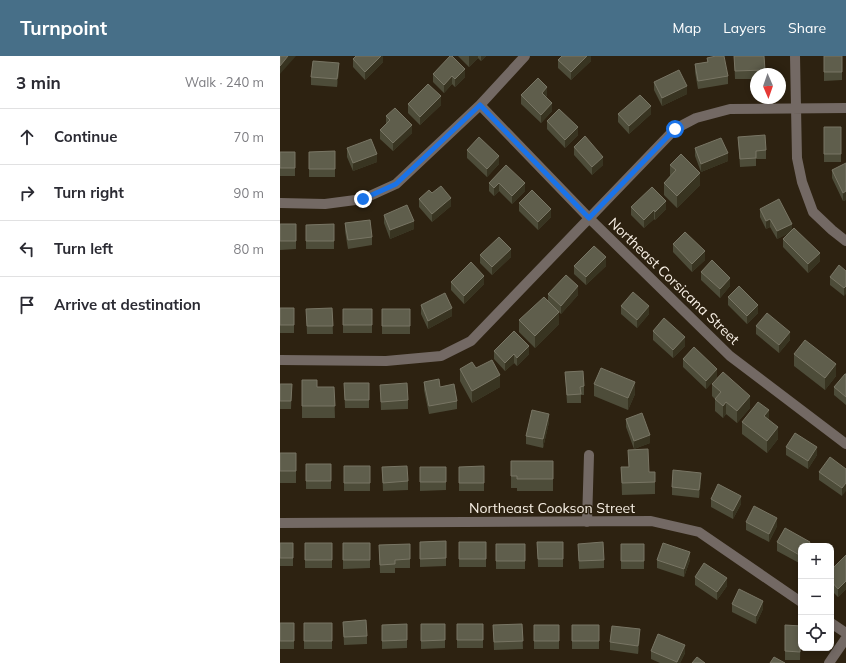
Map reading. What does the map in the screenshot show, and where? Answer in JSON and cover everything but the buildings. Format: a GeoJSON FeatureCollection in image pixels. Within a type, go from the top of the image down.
{"type":"FeatureCollection","features":[{"type":"Feature","properties":{"kind":"street"},"geometry":{"type":"LineString","coordinates":[[280,203],[325,204],[363,199],[396,184],[480,105],[525,56]]}},
{"type":"Feature","properties":{"kind":"street"},"geometry":{"type":"LineString","coordinates":[[795,56],[797,158],[802,182],[813,212],[846,241]]}},
{"type":"Feature","properties":{"kind":"street","name":"Northeast Corsicana Street"},"geometry":{"type":"LineString","coordinates":[[480,105],[589,218],[730,356],[846,444]]}},
{"type":"Feature","properties":{"kind":"street"},"geometry":{"type":"LineString","coordinates":[[280,360],[386,361],[441,356],[472,341],[675,129],[696,118],[730,109],[846,108]]}},
{"type":"Feature","properties":{"kind":"street"},"geometry":{"type":"LineString","coordinates":[[587,522],[589,456]]}},
{"type":"Feature","properties":{"kind":"street","name":"Northeast Cookson Street"},"geometry":{"type":"LineString","coordinates":[[280,523],[651,521],[699,532],[798,600]]}},
{"type":"Feature","properties":{"kind":"street"},"geometry":{"type":"LineString","coordinates":[[834,625],[846,633]]}},
{"type":"Feature","properties":{"kind":"street"},"geometry":{"type":"LineString","coordinates":[[829,663],[846,638]]}},
{"type":"Feature","properties":{"kind":"route"},"geometry":{"type":"LineString","coordinates":[[363,199],[396,184],[480,105],[589,218],[675,129]]}}]}
